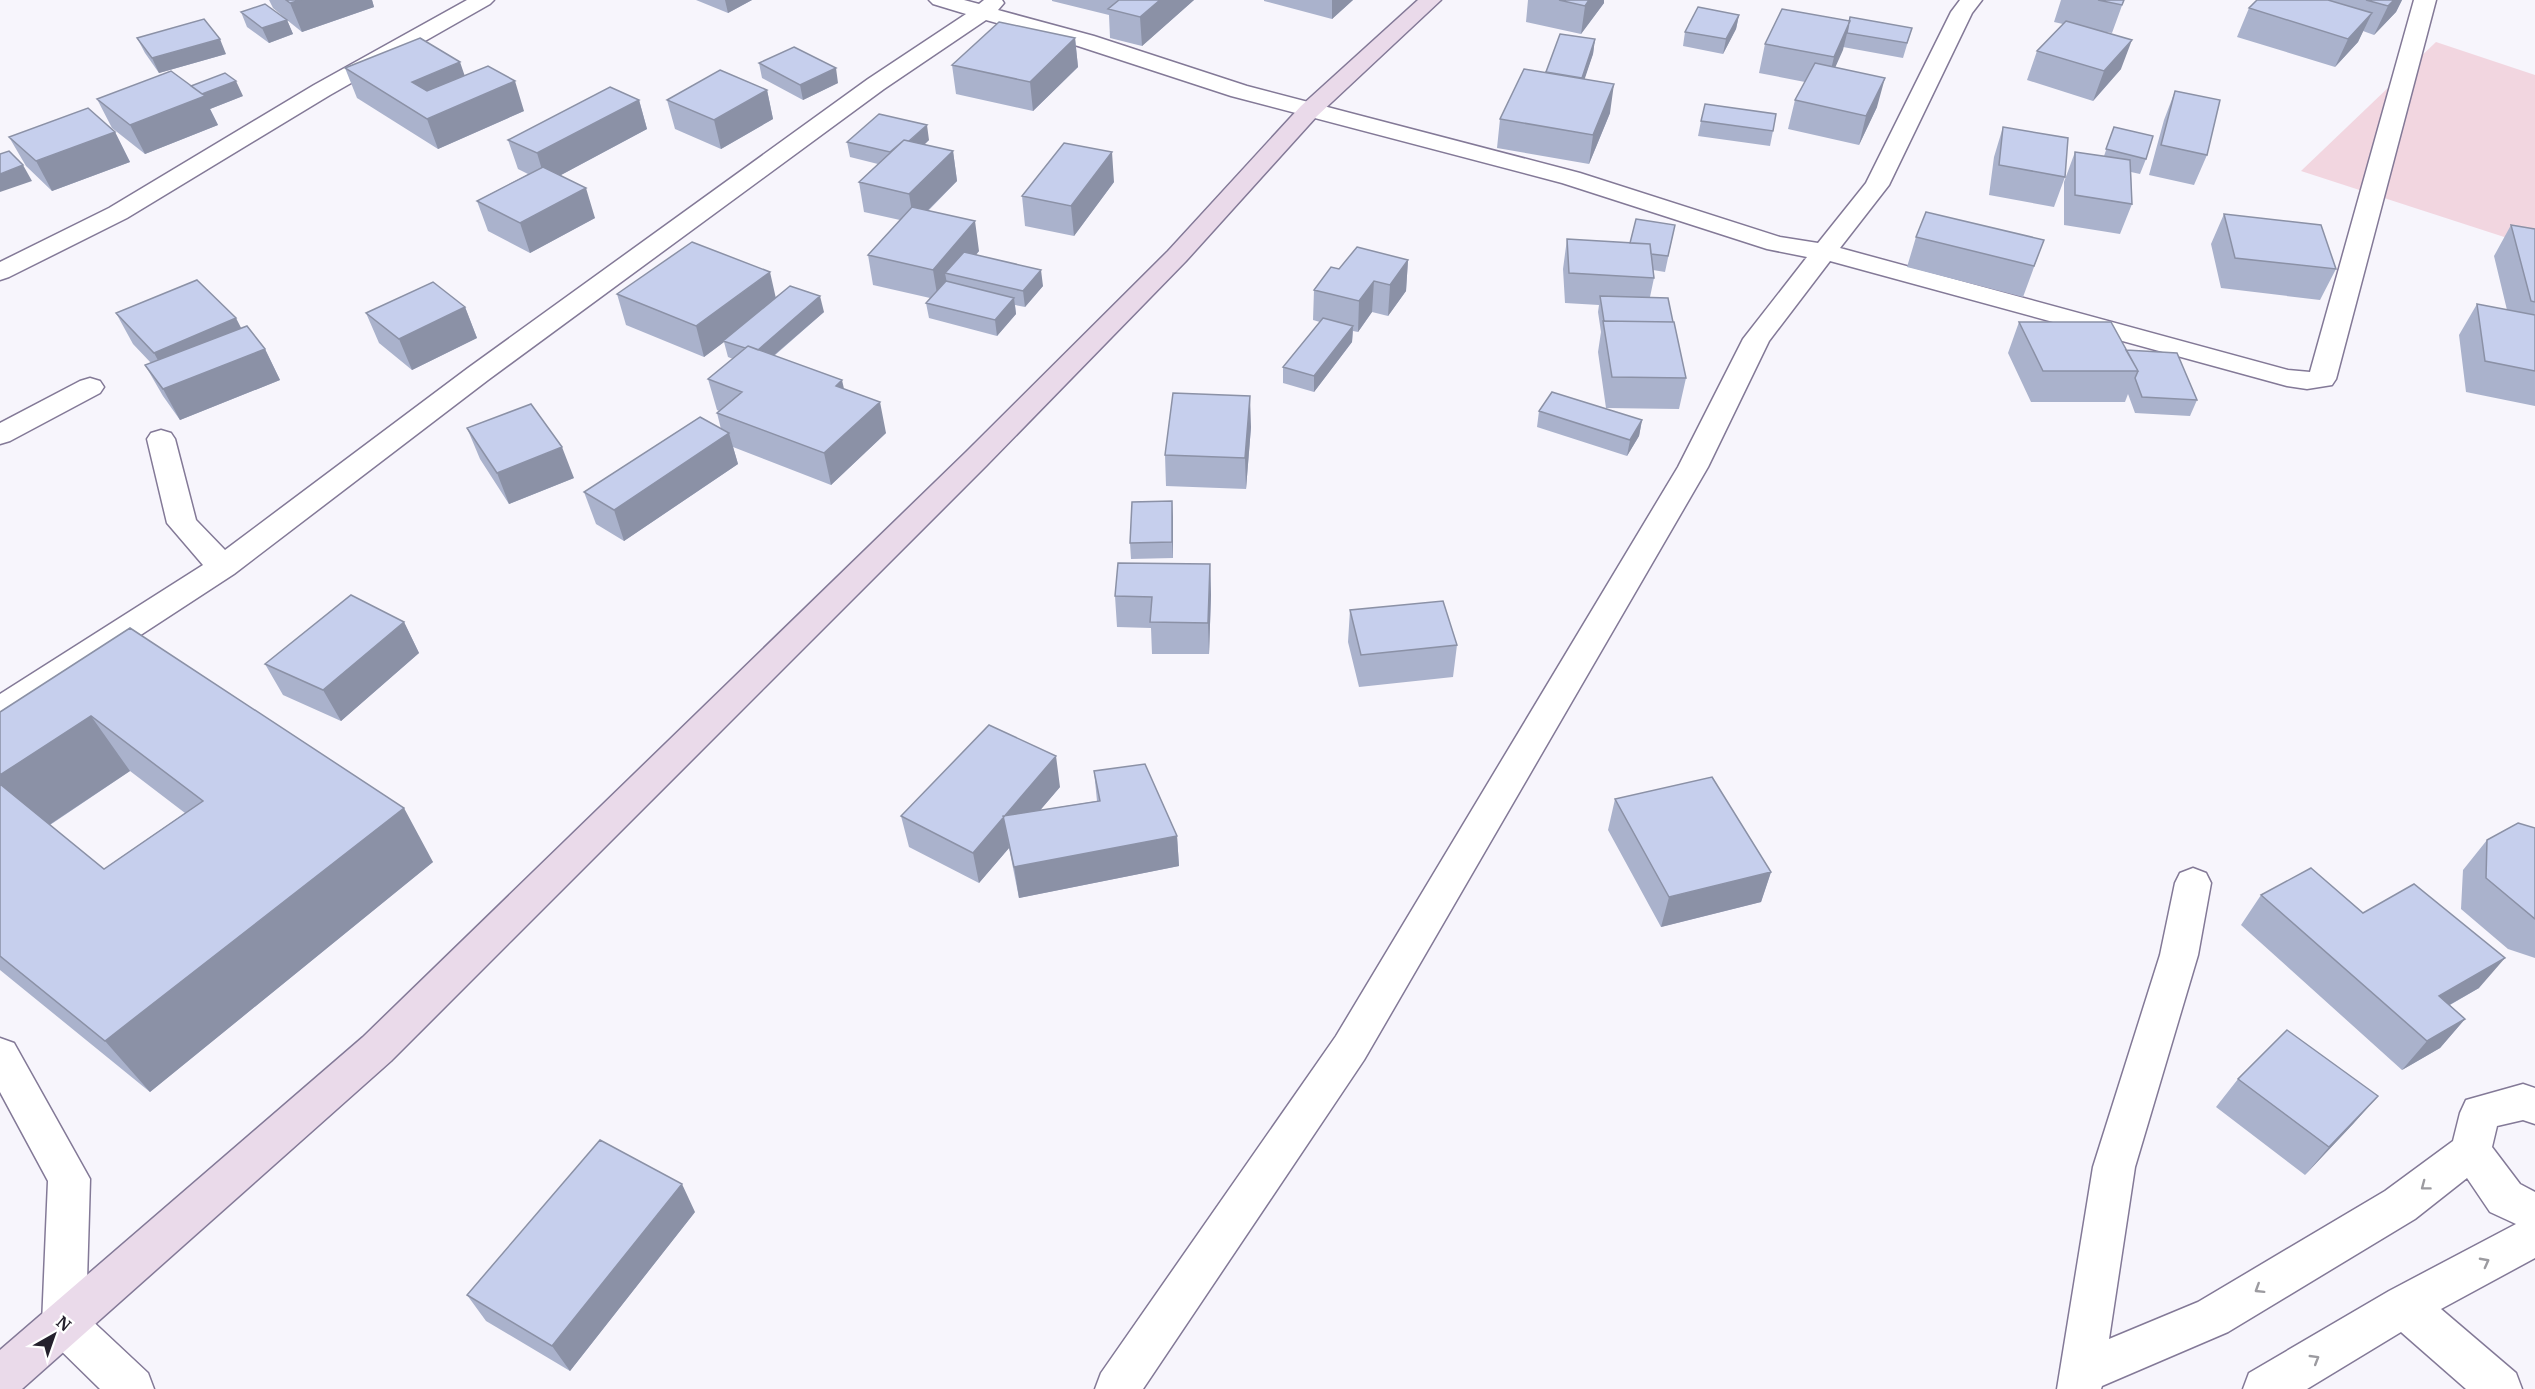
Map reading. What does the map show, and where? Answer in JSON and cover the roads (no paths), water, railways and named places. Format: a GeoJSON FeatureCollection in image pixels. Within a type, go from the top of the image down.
{"type":"FeatureCollection","features":[{"type":"Feature","properties":{"kind":"main road"},"geometry":{"type":"LineString","coordinates":[[0,1379],[377,1049],[578,853],[719,710],[985,451],[1177,256],[1309,111],[1430,0]]}},
{"type":"Feature","properties":{"kind":"street"},"geometry":{"type":"LineString","coordinates":[[0,272],[118,213],[322,90],[483,0]]}},
{"type":"Feature","properties":{"kind":"street"},"geometry":{"type":"LineString","coordinates":[[940,0],[989,7],[1195,78],[1309,111],[1571,178],[1776,244],[1825,252],[2288,378],[2307,381],[2322,379],[2424,0]]}},
{"type":"Feature","properties":{"kind":"street"},"geometry":{"type":"LineString","coordinates":[[1117,1389],[1350,1048],[1694,467],[1756,339],[1877,184],[1962,12],[1971,0]]}},
{"type":"Feature","properties":{"kind":"street"},"geometry":{"type":"LineString","coordinates":[[0,710],[223,567],[478,374],[876,84],[989,7]]}},
{"type":"Feature","properties":{"kind":"street"},"geometry":{"type":"LineString","coordinates":[[0,435],[90,387]]}},
{"type":"Feature","properties":{"kind":"street"},"geometry":{"type":"LineString","coordinates":[[161,439],[182,523],[223,567]]}},
{"type":"Feature","properties":{"kind":"street"},"geometry":{"type":"LineString","coordinates":[[2081,1381],[2114,1167],[2179,955],[2193,883]]}},
{"type":"Feature","properties":{"kind":"street"},"geometry":{"type":"LineString","coordinates":[[0,1055],[69,1179],[64,1324],[132,1389]]}},
{"type":"Feature","properties":{"kind":"street"},"geometry":{"type":"LineString","coordinates":[[2081,1381],[2213,1317],[2400,1205],[2471,1150],[2480,1113],[2523,1101],[2535,1106]]}},
{"type":"Feature","properties":{"kind":"street"},"geometry":{"type":"LineString","coordinates":[[2471,1150],[2505,1198],[2535,1213]]}},
{"type":"Feature","properties":{"kind":"street"},"geometry":{"type":"LineString","coordinates":[[2265,1389],[2404,1306],[2535,1236]]}},
{"type":"Feature","properties":{"kind":"street"},"geometry":{"type":"LineString","coordinates":[[2404,1306],[2500,1389]]}}]}
